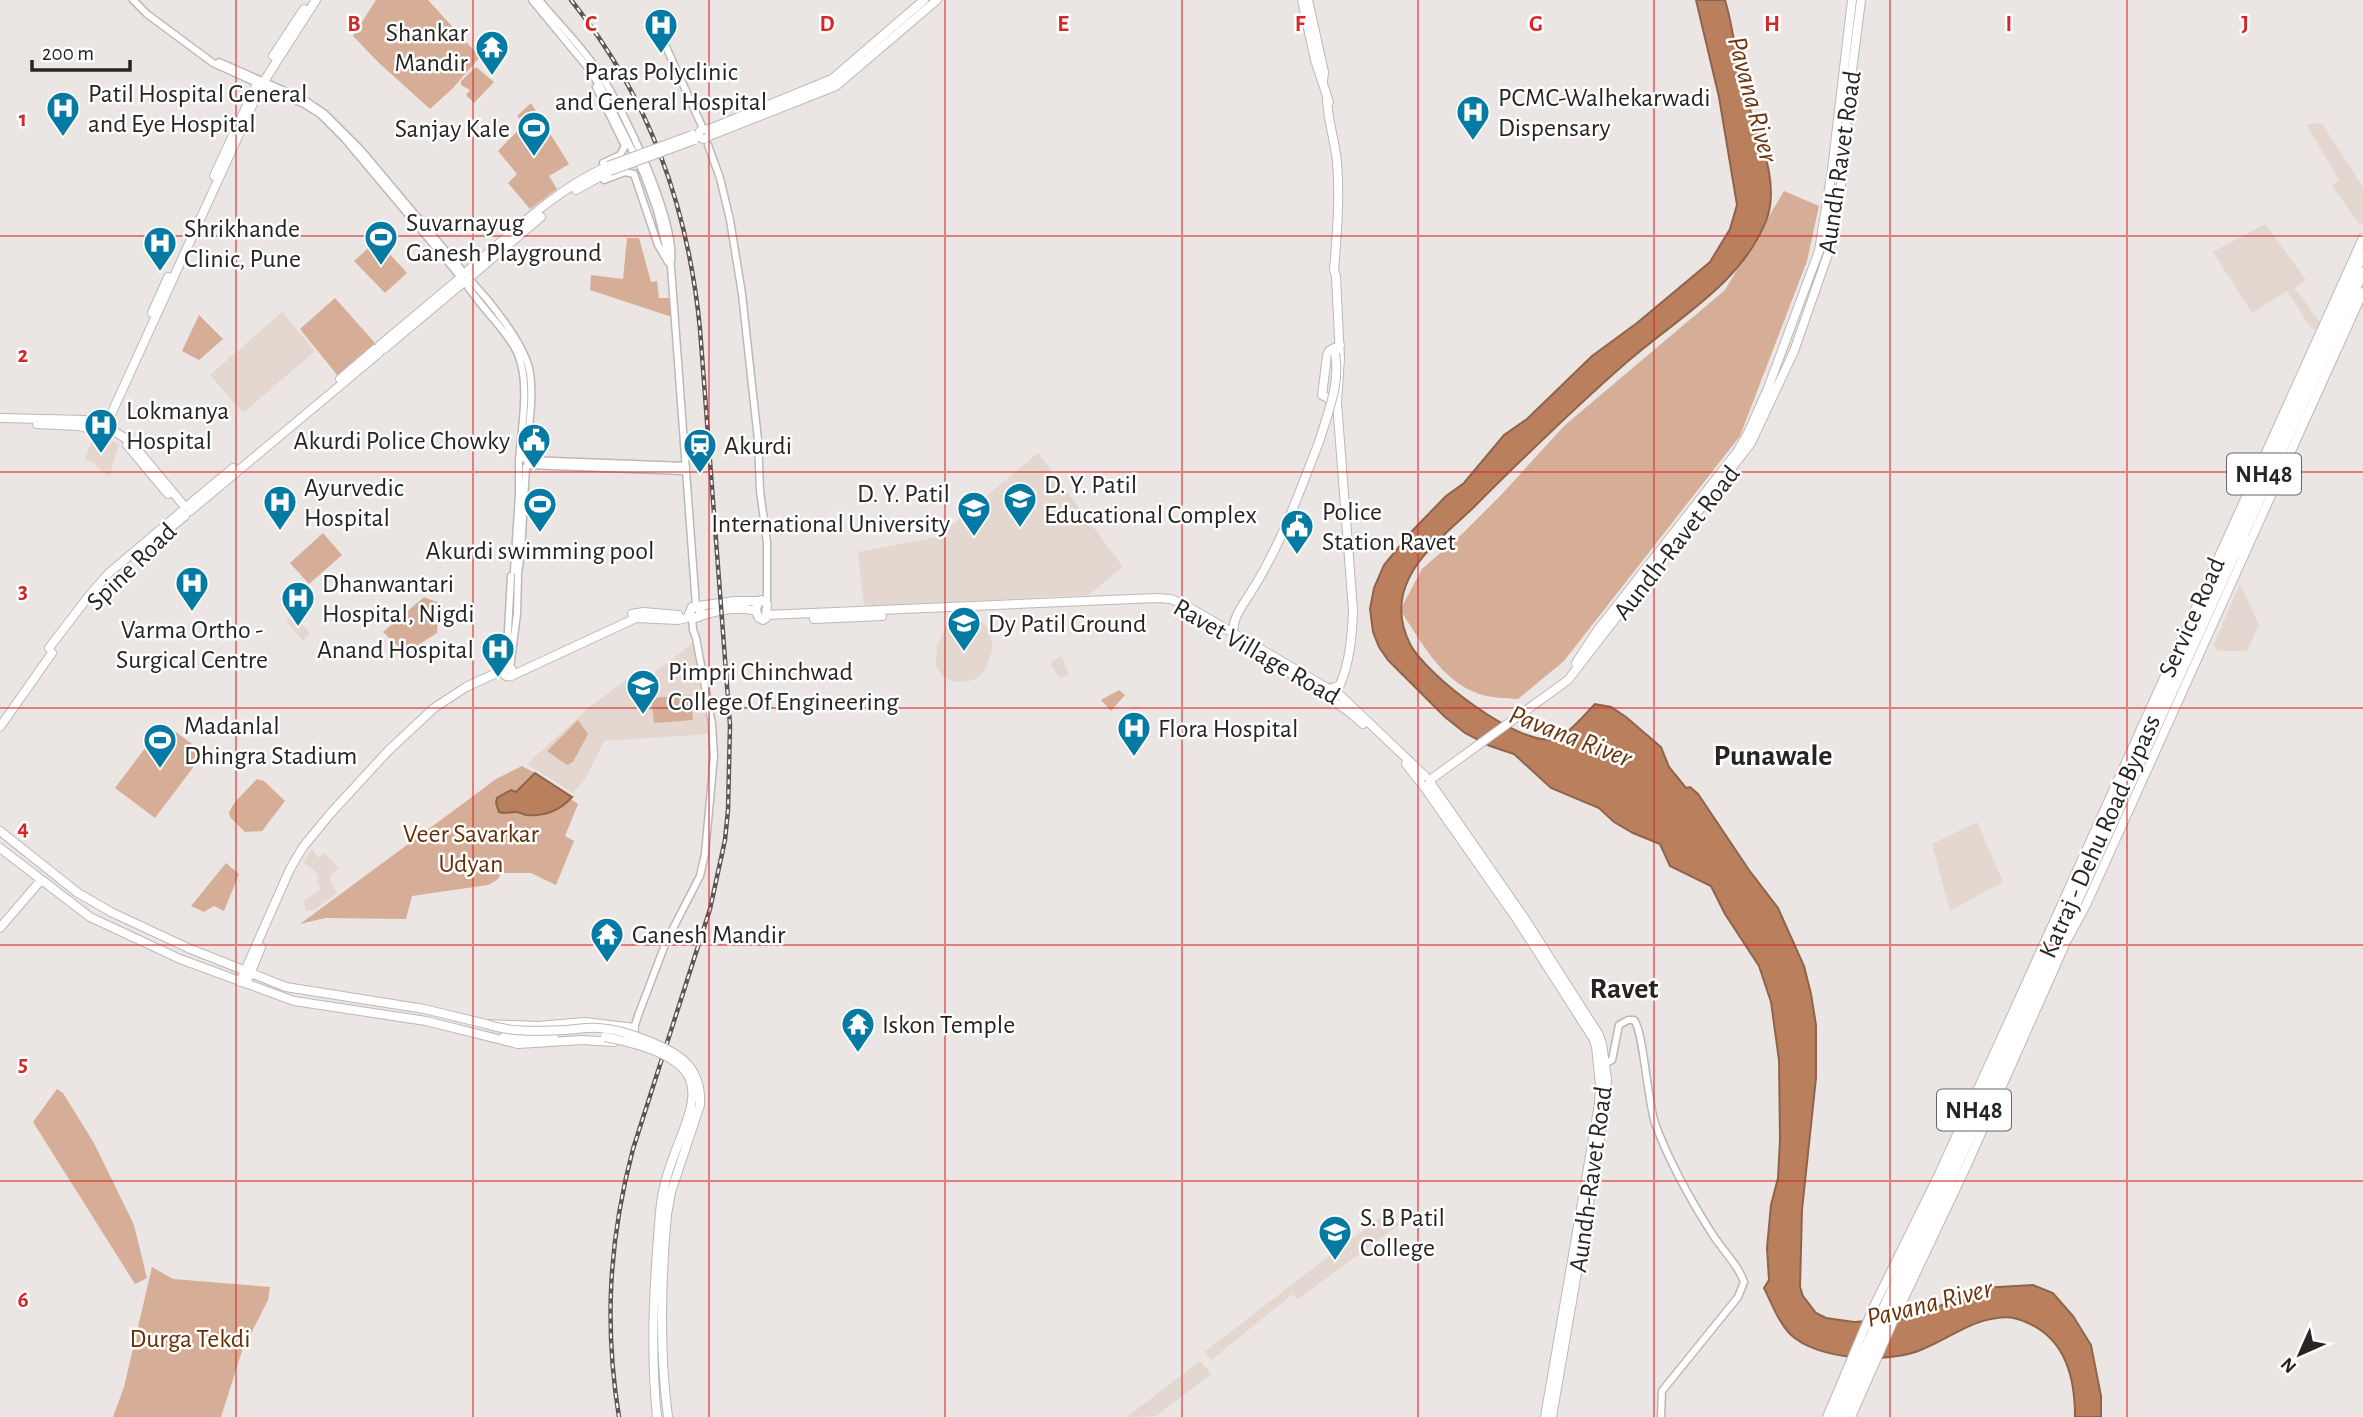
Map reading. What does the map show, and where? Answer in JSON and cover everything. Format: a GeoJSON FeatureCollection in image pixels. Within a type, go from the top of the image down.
{"type":"FeatureCollection","features":[{"type":"Feature","properties":{"kind":"highway","name":"Katraj - Dehu Road Bypass"},"geometry":{"type":"LineString","coordinates":[[1885,1311],[2021,1034],[2119,800],[2305,377],[2363,254]]}},
{"type":"Feature","properties":{"kind":"highway","name":"Katraj - Dehu Road Bypass"},"geometry":{"type":"LineString","coordinates":[[1843,1417],[1885,1311],[2252,515],[2266,495],[2276,463],[2363,272]]}},
{"type":"Feature","properties":{"kind":"highway"},"geometry":{"type":"LineString","coordinates":[[2276,463],[2280,474]]}},
{"type":"Feature","properties":{"kind":"highway"},"geometry":{"type":"LineString","coordinates":[[2243,556],[2243,547],[2253,523],[2252,515]]}},
{"type":"Feature","properties":{"kind":"highway","name":"Katraj - Dehu Road Bypass"},"geometry":{"type":"LineString","coordinates":[[1834,1417],[1861,1366]]}},
{"type":"Feature","properties":{"kind":"main road"},"geometry":{"type":"LineString","coordinates":[[133,0],[147,14],[213,63],[314,105],[339,125],[493,316],[523,349],[530,373],[508,671]]}},
{"type":"Feature","properties":{"kind":"main road"},"geometry":{"type":"LineString","coordinates":[[102,428],[260,83],[310,0]]}},
{"type":"Feature","properties":{"kind":"main road"},"geometry":{"type":"LineString","coordinates":[[260,83],[316,0]]}},
{"type":"Feature","properties":{"kind":"main road"},"geometry":{"type":"LineString","coordinates":[[484,1034],[495,1040],[518,1044],[597,1040],[637,1048],[634,1028],[639,1013],[666,942],[700,876],[705,855],[714,756],[712,724],[695,634],[698,629],[671,243],[658,198],[625,118],[597,74],[532,0]]}},
{"type":"Feature","properties":{"kind":"main road"},"geometry":{"type":"LineString","coordinates":[[539,0],[591,67],[625,146],[620,155],[603,163],[608,168]]}},
{"type":"Feature","properties":{"kind":"main road"},"geometry":{"type":"LineString","coordinates":[[701,135],[832,79],[924,0]]}},
{"type":"Feature","properties":{"kind":"main road"},"geometry":{"type":"LineString","coordinates":[[1,723],[88,597],[108,573],[556,204],[608,168],[836,86],[937,0]]}},
{"type":"Feature","properties":{"kind":"main road"},"geometry":{"type":"LineString","coordinates":[[1231,633],[1238,613],[1275,550],[1317,442],[1334,388],[1334,270],[1338,247],[1339,194],[1337,148],[1302,0]]}},
{"type":"Feature","properties":{"kind":"main road"},"geometry":{"type":"LineString","coordinates":[[1308,0],[1324,72],[1323,81]]}},
{"type":"Feature","properties":{"kind":"main road","name":"Aundh Ravet Road"},"geometry":{"type":"LineString","coordinates":[[1752,435],[1821,243],[1852,0]]}},
{"type":"Feature","properties":{"kind":"main road","name":"Aundh Ravet Road"},"geometry":{"type":"LineString","coordinates":[[1752,435],[1794,351],[1828,254],[1842,179],[1848,102],[1861,0]]}},
{"type":"Feature","properties":{"kind":"main road"},"geometry":{"type":"LineString","coordinates":[[658,29],[723,191],[742,294],[758,440],[760,498],[767,542],[766,592],[756,611]]}},
{"type":"Feature","properties":{"kind":"main road"},"geometry":{"type":"LineString","coordinates":[[604,180],[625,172],[634,174],[658,245],[671,267]]}},
{"type":"Feature","properties":{"kind":"main road","name":"Service Road"},"geometry":{"type":"LineString","coordinates":[[1827,1417],[1861,1366],[1975,1090],[2305,377],[2363,238]]}},
{"type":"Feature","properties":{"kind":"main road","name":"Service Road"},"geometry":{"type":"LineString","coordinates":[[2021,1034],[2097,880],[2243,556],[2266,495],[2280,474],[2363,292]]}},
{"type":"Feature","properties":{"kind":"main road"},"geometry":{"type":"LineString","coordinates":[[1336,349],[1337,403],[1353,610],[1352,637],[1341,700]]}},
{"type":"Feature","properties":{"kind":"main road"},"geometry":{"type":"LineString","coordinates":[[1336,349],[1329,351],[1327,356],[1322,395],[1337,403]]}},
{"type":"Feature","properties":{"kind":"main road"},"geometry":{"type":"LineString","coordinates":[[0,418],[86,420],[131,442],[185,511]]}},
{"type":"Feature","properties":{"kind":"main road"},"geometry":{"type":"LineString","coordinates":[[0,423],[102,428]]}},
{"type":"Feature","properties":{"kind":"main road","name":"Aundh-Ravet Road"},"geometry":{"type":"LineString","coordinates":[[1552,1417],[1607,1088],[1595,1043],[1581,1018],[1425,780],[1571,673],[1743,456],[1752,435]]}},
{"type":"Feature","properties":{"kind":"main road"},"geometry":{"type":"LineString","coordinates":[[524,463],[685,469]]}},
{"type":"Feature","properties":{"kind":"main road"},"geometry":{"type":"LineString","coordinates":[[695,613],[735,601],[763,602]]}},
{"type":"Feature","properties":{"kind":"main road","name":"Ravet Village Road"},"geometry":{"type":"LineString","coordinates":[[766,617],[823,620],[1162,601],[1181,607],[1231,633],[1341,700],[1410,769],[1425,780]]}},
{"type":"Feature","properties":{"kind":"main road"},"geometry":{"type":"LineString","coordinates":[[756,611],[759,618],[766,617],[763,602]]}},
{"type":"Feature","properties":{"kind":"main road"},"geometry":{"type":"LineString","coordinates":[[243,983],[293,870],[313,841],[351,797],[425,721],[454,700],[508,671],[636,613],[678,615],[746,608],[756,611]]}},
{"type":"Feature","properties":{"kind":"main road"},"geometry":{"type":"LineString","coordinates":[[1326,690],[1340,685],[1346,670]]}},
{"type":"Feature","properties":{"kind":"main road"},"geometry":{"type":"LineString","coordinates":[[0,831],[91,901],[188,948],[301,990],[424,1009],[503,1029],[612,1030],[673,1051],[684,1059],[692,1069],[701,1091],[700,1105],[671,1192],[660,1253],[652,1329],[657,1417]]}},
{"type":"Feature","properties":{"kind":"main road"},"geometry":{"type":"LineString","coordinates":[[0,848],[90,916],[180,959],[294,1001],[527,1039],[606,1037],[667,1056],[681,1067],[691,1083],[693,1099],[661,1196],[664,1388],[668,1417]]}},
{"type":"Feature","properties":{"kind":"main road"},"geometry":{"type":"LineString","coordinates":[[0,928],[41,880]]}},
{"type":"Feature","properties":{"kind":"main road"},"geometry":{"type":"LineString","coordinates":[[1601,1065],[1612,1060],[1619,1025],[1634,1020],[1639,1028],[1656,1127],[1708,1227],[1744,1282],[1738,1297],[1662,1391],[1661,1417]]}},
{"type":"Feature","properties":{"kind":"main road"},"geometry":{"type":"LineString","coordinates":[[486,1024],[538,1026],[584,1022],[634,1028]]}},
{"type":"Feature","properties":{"kind":"main road","name":"Aundh-Ravet Road"},"geometry":{"type":"LineString","coordinates":[[1545,1417],[1599,1104],[1601,1065]]}},
{"type":"Feature","properties":{"kind":"main road","name":"Service Road"},"geometry":{"type":"LineString","coordinates":[[1851,1417],[1861,1366]]}},
{"type":"Feature","properties":{"kind":"shaded area"},"geometry":{"type":"Polygon","coordinates":[[[2319,123],[2363,187],[2361,226],[2332,186],[2339,180],[2306,124],[2319,123]]]}},
{"type":"Feature","properties":{"kind":"shaded area"},"geometry":{"type":"Polygon","coordinates":[[[2265,224],[2306,280],[2295,288],[2320,323],[2315,330],[2287,291],[2252,313],[2213,252],[2265,224]]]}},
{"type":"Feature","properties":{"kind":"shaded area"},"geometry":{"type":"Polygon","coordinates":[[[282,312],[315,351],[243,413],[210,375],[282,312]]]}},
{"type":"Feature","properties":{"kind":"shaded area","name":"Lokmanya Hospital"},"geometry":{"type":"Polygon","coordinates":[[[94,432],[119,444],[109,477],[85,459],[94,432]]]}},
{"type":"Feature","properties":{"kind":"shaded area","name":"D. Y. Patil Educational Complex"},"geometry":{"type":"Polygon","coordinates":[[[1038,453],[1123,567],[1088,595],[864,606],[858,552],[937,537],[1038,453]]]}},
{"type":"Feature","properties":{"kind":"shaded area"},"geometry":{"type":"Polygon","coordinates":[[[2240,584],[2259,625],[2247,651],[2219,651],[2213,646],[2240,584]]]}},
{"type":"Feature","properties":{"kind":"shaded area","name":"Dhanwantari Hospital, Nigdi"},"geometry":{"type":"Polygon","coordinates":[[[294,615],[310,634],[303,641],[286,621],[294,615]]]}},
{"type":"Feature","properties":{"kind":"shaded area","name":"Dy Patil Ground"},"geometry":{"type":"Polygon","coordinates":[[[967,618],[984,623],[990,633],[993,649],[984,671],[977,678],[955,682],[944,677],[936,667],[937,645],[946,627],[967,618]]]}},
{"type":"Feature","properties":{"kind":"shaded area","name":"Pimpri Chinchwad College Of Engineering"},"geometry":{"type":"Polygon","coordinates":[[[694,642],[709,734],[604,741],[586,778],[573,793],[527,764],[587,709],[630,677],[638,685],[694,642]]]}},
{"type":"Feature","properties":{"kind":"shaded area"},"geometry":{"type":"Polygon","coordinates":[[[1061,656],[1069,673],[1060,679],[1050,663],[1061,656]]]}},
{"type":"Feature","properties":{"kind":"shaded area"},"geometry":{"type":"Polygon","coordinates":[[[1977,822],[2003,882],[1950,911],[1932,844],[1977,822]]]}},
{"type":"Feature","properties":{"kind":"shaded area"},"geometry":{"type":"Polygon","coordinates":[[[312,849],[319,858],[324,853],[339,868],[332,873],[330,880],[337,893],[314,910],[306,911],[304,900],[321,889],[317,880],[319,877],[303,863],[312,849]]]}},
{"type":"Feature","properties":{"kind":"shaded area"},"geometry":{"type":"Polygon","coordinates":[[[1388,1211],[1399,1225],[1298,1299],[1293,1294],[1211,1360],[1204,1352],[1388,1211]]]}},
{"type":"Feature","properties":{"kind":"shaded area"},"geometry":{"type":"Polygon","coordinates":[[[1200,1361],[1211,1374],[1156,1416],[1127,1417],[1200,1361]]]}},
{"type":"Feature","properties":{"kind":"green space"},"geometry":{"type":"Polygon","coordinates":[[[376,0],[428,0],[480,57],[430,109],[353,36],[376,0]]]}},
{"type":"Feature","properties":{"kind":"green space"},"geometry":{"type":"Polygon","coordinates":[[[476,67],[494,82],[474,103],[466,95],[470,90],[461,85],[461,81],[476,67]]]}},
{"type":"Feature","properties":{"kind":"green space","name":"Sanjay Kale"},"geometry":{"type":"Polygon","coordinates":[[[531,103],[569,164],[549,176],[557,189],[530,209],[508,183],[517,174],[498,151],[525,123],[517,116],[531,103]]]}},
{"type":"Feature","properties":{"kind":"green space"},"geometry":{"type":"Polygon","coordinates":[[[1784,191],[1819,206],[1807,261],[1740,436],[1564,661],[1518,699],[1498,698],[1465,688],[1433,659],[1400,610],[1422,569],[1502,494],[1564,426],[1725,290],[1784,191]]]}},
{"type":"Feature","properties":{"kind":"green space"},"geometry":{"type":"Polygon","coordinates":[[[627,238],[639,238],[651,282],[657,281],[659,298],[671,298],[672,317],[590,290],[591,275],[623,279],[627,238]]]}},
{"type":"Feature","properties":{"kind":"green space","name":"Suvarnayug Ganesh Playground"},"geometry":{"type":"Polygon","coordinates":[[[377,240],[407,273],[385,293],[354,261],[377,240]]]}},
{"type":"Feature","properties":{"kind":"green space"},"geometry":{"type":"Polygon","coordinates":[[[335,298],[375,343],[338,376],[300,329],[335,298]]]}},
{"type":"Feature","properties":{"kind":"green space"},"geometry":{"type":"Polygon","coordinates":[[[199,315],[223,339],[199,360],[182,351],[199,315]]]}},
{"type":"Feature","properties":{"kind":"green space"},"geometry":{"type":"Polygon","coordinates":[[[323,533],[342,555],[309,584],[290,563],[323,533]]]}},
{"type":"Feature","properties":{"kind":"green space"},"geometry":{"type":"Polygon","coordinates":[[[424,597],[439,603],[437,633],[405,653],[383,632],[424,597]]]}},
{"type":"Feature","properties":{"kind":"green space"},"geometry":{"type":"Polygon","coordinates":[[[1119,690],[1125,695],[1111,711],[1101,700],[1119,690]]]}},
{"type":"Feature","properties":{"kind":"green space"},"geometry":{"type":"Polygon","coordinates":[[[690,695],[693,720],[654,723],[651,698],[690,695]]]}},
{"type":"Feature","properties":{"kind":"green space"},"geometry":{"type":"Polygon","coordinates":[[[578,720],[588,734],[573,762],[567,765],[547,751],[578,720]]]}},
{"type":"Feature","properties":{"kind":"green space","name":"Madanlal Dhingra Stadium"},"geometry":{"type":"Polygon","coordinates":[[[164,723],[204,753],[155,818],[115,788],[164,723]]]}},
{"type":"Feature","properties":{"kind":"green space","name":"Veer Savarkar Udyan"},"geometry":{"type":"Polygon","coordinates":[[[522,766],[535,773],[519,790],[496,803],[499,812],[551,812],[571,799],[578,804],[565,836],[574,841],[556,885],[531,873],[502,873],[488,885],[412,896],[406,919],[325,918],[300,924],[496,779],[522,766]]]}},
{"type":"Feature","properties":{"kind":"green space"},"geometry":{"type":"Polygon","coordinates":[[[257,779],[264,781],[285,801],[262,831],[245,832],[230,817],[229,812],[257,779]]]}},
{"type":"Feature","properties":{"kind":"green space"},"geometry":{"type":"Polygon","coordinates":[[[226,863],[239,874],[224,911],[214,906],[204,912],[191,906],[226,863]]]}},
{"type":"Feature","properties":{"kind":"green space"},"geometry":{"type":"Polygon","coordinates":[[[57,1089],[63,1093],[94,1143],[134,1225],[147,1278],[135,1284],[33,1122],[57,1089]]]}},
{"type":"Feature","properties":{"kind":"green space","name":"Durga Tekdi"},"geometry":{"type":"Polygon","coordinates":[[[152,1267],[173,1279],[270,1287],[268,1300],[242,1351],[221,1417],[113,1417],[124,1387],[152,1267]]]}},
{"type":"Feature","properties":{"kind":"water","name":"Pavana River"},"geometry":{"type":"Polygon","coordinates":[[[1696,0],[1725,0],[1742,83],[1769,170],[1770,204],[1766,221],[1741,264],[1724,282],[1587,398],[1430,549],[1405,586],[1401,611],[1404,628],[1410,644],[1434,673],[1476,706],[1520,732],[1540,739],[1556,739],[1571,729],[1595,704],[1611,707],[1626,717],[1661,747],[1669,767],[1686,788],[1690,787],[1698,794],[1778,908],[1804,966],[1816,1025],[1816,1078],[1802,1210],[1800,1287],[1803,1296],[1816,1313],[1826,1318],[1854,1322],[1912,1318],[1981,1288],[2033,1285],[2053,1293],[2073,1316],[2091,1345],[2101,1396],[2101,1417],[2075,1417],[2073,1388],[2060,1350],[2041,1330],[2017,1319],[2005,1317],[1987,1320],[1968,1326],[1923,1349],[1892,1357],[1836,1355],[1802,1343],[1790,1334],[1764,1288],[1769,1280],[1767,1248],[1771,1205],[1778,1178],[1779,1060],[1771,1002],[1759,966],[1725,914],[1711,886],[1670,866],[1660,844],[1614,822],[1599,808],[1551,788],[1514,754],[1490,746],[1465,733],[1445,717],[1388,660],[1373,632],[1370,609],[1374,588],[1384,565],[1413,530],[1446,496],[1464,483],[1504,435],[1527,419],[1592,356],[1637,323],[1710,262],[1730,229],[1737,205],[1719,97],[1696,0]]]}},
{"type":"Feature","properties":{"kind":"water"},"geometry":{"type":"Polygon","coordinates":[[[535,773],[572,797],[563,806],[546,814],[499,812],[497,798],[511,790],[516,792],[535,773]]]}},
{"type":"Feature","properties":{"kind":"tunnel"},"geometry":{"type":"LineString","coordinates":[[701,124],[708,145]]}},
{"type":"Feature","properties":{"kind":"railway"},"geometry":{"type":"LineString","coordinates":[[571,0],[598,37],[643,114],[660,155],[686,239],[700,329],[730,725],[725,840],[710,909],[633,1149],[619,1216],[611,1282],[611,1349],[619,1417]]}},
{"type":"Feature","properties":{"kind":"place","name":"Paras Polyclinic and General Hospital"},"geometry":{"type":"Point","coordinates":[661,55]}},
{"type":"Feature","properties":{"kind":"place","name":"Shankar Mandir"},"geometry":{"type":"Point","coordinates":[492,77]}},
{"type":"Feature","properties":{"kind":"place","name":"Patil Hospital General and Eye Hospital"},"geometry":{"type":"Point","coordinates":[63,138]}},
{"type":"Feature","properties":{"kind":"place","name":"PCMC-Walhekarwadi Dispensary"},"geometry":{"type":"Point","coordinates":[1473,142]}},
{"type":"Feature","properties":{"kind":"place","name":"Sanjay Kale"},"geometry":{"type":"Point","coordinates":[534,158]}},
{"type":"Feature","properties":{"kind":"place","name":"Suvarnayug Ganesh Playground"},"geometry":{"type":"Point","coordinates":[381,267]}},
{"type":"Feature","properties":{"kind":"place","name":"Shrikhande Clinic, Pune"},"geometry":{"type":"Point","coordinates":[160,273]}},
{"type":"Feature","properties":{"kind":"place","name":"Lokmanya Hospital"},"geometry":{"type":"Point","coordinates":[101,455]}},
{"type":"Feature","properties":{"kind":"place","name":"Akurdi Police Chowky"},"geometry":{"type":"Point","coordinates":[534,470]}},
{"type":"Feature","properties":{"kind":"place","name":"Akurdi"},"geometry":{"type":"Point","coordinates":[700,475]}},
{"type":"Feature","properties":{"kind":"place","name":"D. Y. Patil Educational Complex"},"geometry":{"type":"Point","coordinates":[1020,529]}},
{"type":"Feature","properties":{"kind":"place","name":"Ayurvedic Hospital"},"geometry":{"type":"Point","coordinates":[280,532]}},
{"type":"Feature","properties":{"kind":"place","name":"Akurdi swimming pool"},"geometry":{"type":"Point","coordinates":[540,534]}},
{"type":"Feature","properties":{"kind":"place","name":"D. Y. Patil International University"},"geometry":{"type":"Point","coordinates":[974,538]}},
{"type":"Feature","properties":{"kind":"place","name":"Police Station Ravet"},"geometry":{"type":"Point","coordinates":[1297,556]}},
{"type":"Feature","properties":{"kind":"place","name":"Varma Ortho - Surgical Centre"},"geometry":{"type":"Point","coordinates":[192,613]}},
{"type":"Feature","properties":{"kind":"place","name":"Dhanwantari Hospital, Nigdi"},"geometry":{"type":"Point","coordinates":[298,628]}},
{"type":"Feature","properties":{"kind":"place","name":"Dy Patil Ground"},"geometry":{"type":"Point","coordinates":[964,653]}},
{"type":"Feature","properties":{"kind":"place","name":"Anand Hospital"},"geometry":{"type":"Point","coordinates":[498,679]}},
{"type":"Feature","properties":{"kind":"place","name":"Pimpri Chinchwad College Of Engineering"},"geometry":{"type":"Point","coordinates":[643,716]}},
{"type":"Feature","properties":{"kind":"place","name":"Flora Hospital"},"geometry":{"type":"Point","coordinates":[1134,758]}},
{"type":"Feature","properties":{"kind":"place","name":"Madanlal Dhingra Stadium"},"geometry":{"type":"Point","coordinates":[160,770]}},
{"type":"Feature","properties":{"kind":"place","name":"Ganesh Mandir"},"geometry":{"type":"Point","coordinates":[607,964]}},
{"type":"Feature","properties":{"kind":"place","name":"Iskon Temple"},"geometry":{"type":"Point","coordinates":[858,1054]}},
{"type":"Feature","properties":{"kind":"place","name":"S. B Patil College"},"geometry":{"type":"Point","coordinates":[1335,1262]}},
{"type":"Feature","properties":{"kind":"district","name":"Punawale"},"geometry":{"type":"Point","coordinates":[1773,755]}},
{"type":"Feature","properties":{"kind":"district","name":"Ravet"},"geometry":{"type":"Point","coordinates":[1624,988]}}]}
